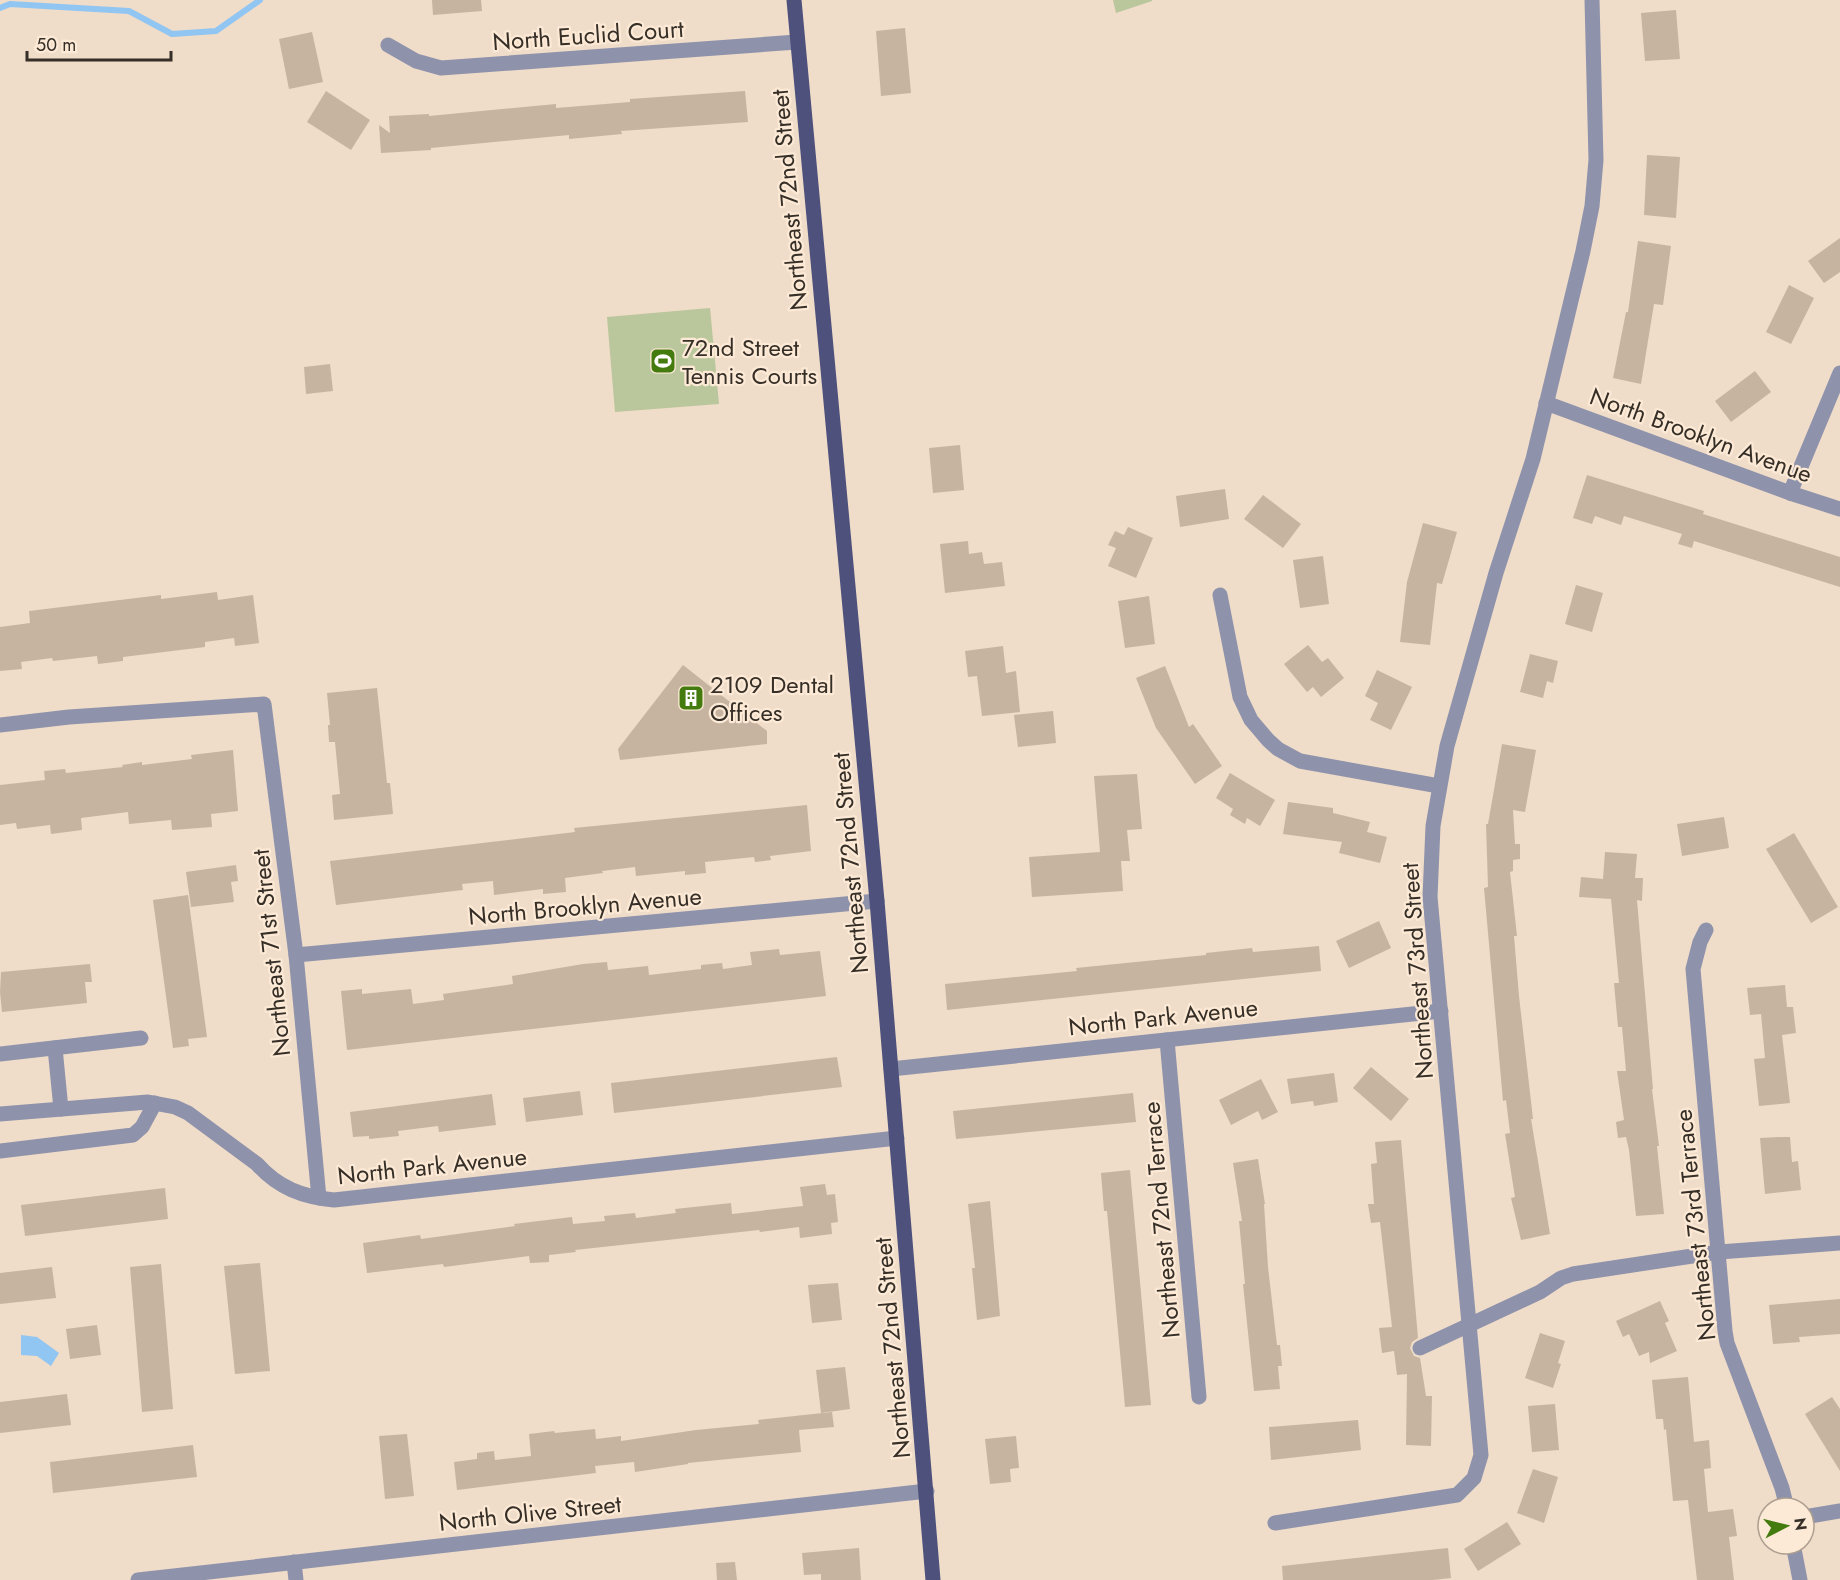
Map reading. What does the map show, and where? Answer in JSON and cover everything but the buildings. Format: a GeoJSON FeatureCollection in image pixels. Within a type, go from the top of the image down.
{"type":"FeatureCollection","features":[{"type":"Feature","properties":{"kind":"main road","name":"Northeast 72nd Street"},"geometry":{"type":"LineString","coordinates":[[794,0],[877,901],[933,1580]]}},
{"type":"Feature","properties":{"kind":"street"},"geometry":{"type":"LineString","coordinates":[[1546,403],[1592,206],[1596,160],[1592,0]]}},
{"type":"Feature","properties":{"kind":"street","name":"North Euclid Court"},"geometry":{"type":"LineString","coordinates":[[388,45],[416,61],[441,68],[797,42]]}},
{"type":"Feature","properties":{"kind":"street"},"geometry":{"type":"LineString","coordinates":[[1790,493],[1840,373]]}},
{"type":"Feature","properties":{"kind":"street","name":"North Brooklyn Avenue"},"geometry":{"type":"LineString","coordinates":[[1546,403],[1790,493],[1840,509]]}},
{"type":"Feature","properties":{"kind":"street","name":"Northeast 73rd Street"},"geometry":{"type":"LineString","coordinates":[[1275,1523],[1457,1495],[1474,1478],[1481,1455],[1430,897],[1433,826],[1447,746],[1496,573],[1533,459],[1546,403]]}},
{"type":"Feature","properties":{"kind":"street"},"geometry":{"type":"LineString","coordinates":[[1220,595],[1240,697],[1251,720],[1278,749],[1300,761],[1439,786]]}},
{"type":"Feature","properties":{"kind":"street","name":"Northeast 71st Street"},"geometry":{"type":"LineString","coordinates":[[0,725],[69,717],[264,704],[296,955],[319,1198]]}},
{"type":"Feature","properties":{"kind":"street","name":"North Brooklyn Avenue"},"geometry":{"type":"LineString","coordinates":[[296,955],[877,901]]}},
{"type":"Feature","properties":{"kind":"street","name":"Northeast 73rd Terrace"},"geometry":{"type":"LineString","coordinates":[[1706,930],[1693,969],[1727,1343],[1784,1496]]}},
{"type":"Feature","properties":{"kind":"street","name":"North Park Avenue"},"geometry":{"type":"LineString","coordinates":[[891,1068],[1441,1011]]}},
{"type":"Feature","properties":{"kind":"street"},"geometry":{"type":"LineString","coordinates":[[0,1054],[141,1038]]}},
{"type":"Feature","properties":{"kind":"street","name":"Northeast 72nd Terrace"},"geometry":{"type":"LineString","coordinates":[[1167,1040],[1199,1397]]}},
{"type":"Feature","properties":{"kind":"street"},"geometry":{"type":"LineString","coordinates":[[55,1048],[61,1109]]}},
{"type":"Feature","properties":{"kind":"street"},"geometry":{"type":"LineString","coordinates":[[0,1151],[133,1135],[142,1127],[155,1103]]}},
{"type":"Feature","properties":{"kind":"street","name":"North Park Avenue"},"geometry":{"type":"LineString","coordinates":[[0,1114],[155,1103],[175,1107],[188,1113],[286,1188],[298,1194],[334,1200],[897,1138]]}},
{"type":"Feature","properties":{"kind":"street"},"geometry":{"type":"LineString","coordinates":[[1420,1348],[1540,1292],[1561,1278],[1573,1274],[1719,1252],[1840,1243]]}},
{"type":"Feature","properties":{"kind":"street","name":"North Olive Street"},"geometry":{"type":"LineString","coordinates":[[138,1580],[927,1491]]}},
{"type":"Feature","properties":{"kind":"street"},"geometry":{"type":"LineString","coordinates":[[1816,1515],[1840,1511]]}},
{"type":"Feature","properties":{"kind":"street"},"geometry":{"type":"LineString","coordinates":[[1795,1556],[1800,1580]]}},
{"type":"Feature","properties":{"kind":"street"},"geometry":{"type":"LineString","coordinates":[[294,1562],[296,1580]]}},
{"type":"Feature","properties":{"kind":"green space"},"geometry":{"type":"Polygon","coordinates":[[[1113,0],[1152,0],[1152,1],[1116,13],[1113,0]]]}},
{"type":"Feature","properties":{"kind":"green space","name":"72nd Street Tennis Courts"},"geometry":{"type":"Polygon","coordinates":[[[710,308],[719,404],[615,412],[607,317],[710,308]]]}},
{"type":"Feature","properties":{"kind":"water"},"geometry":{"type":"Polygon","coordinates":[[[21,1335],[37,1337],[59,1353],[51,1366],[37,1356],[21,1355],[21,1335]]]}},
{"type":"Feature","properties":{"kind":"waterway"},"geometry":{"type":"LineString","coordinates":[[0,8],[10,4],[129,11],[172,34],[216,31],[260,0]]}},
{"type":"Feature","properties":{"kind":"place","name":"72nd Street Tennis Courts"},"geometry":{"type":"Point","coordinates":[663,361]}},
{"type":"Feature","properties":{"kind":"place","name":"2109 Dental Offices"},"geometry":{"type":"Point","coordinates":[691,698]}}]}
